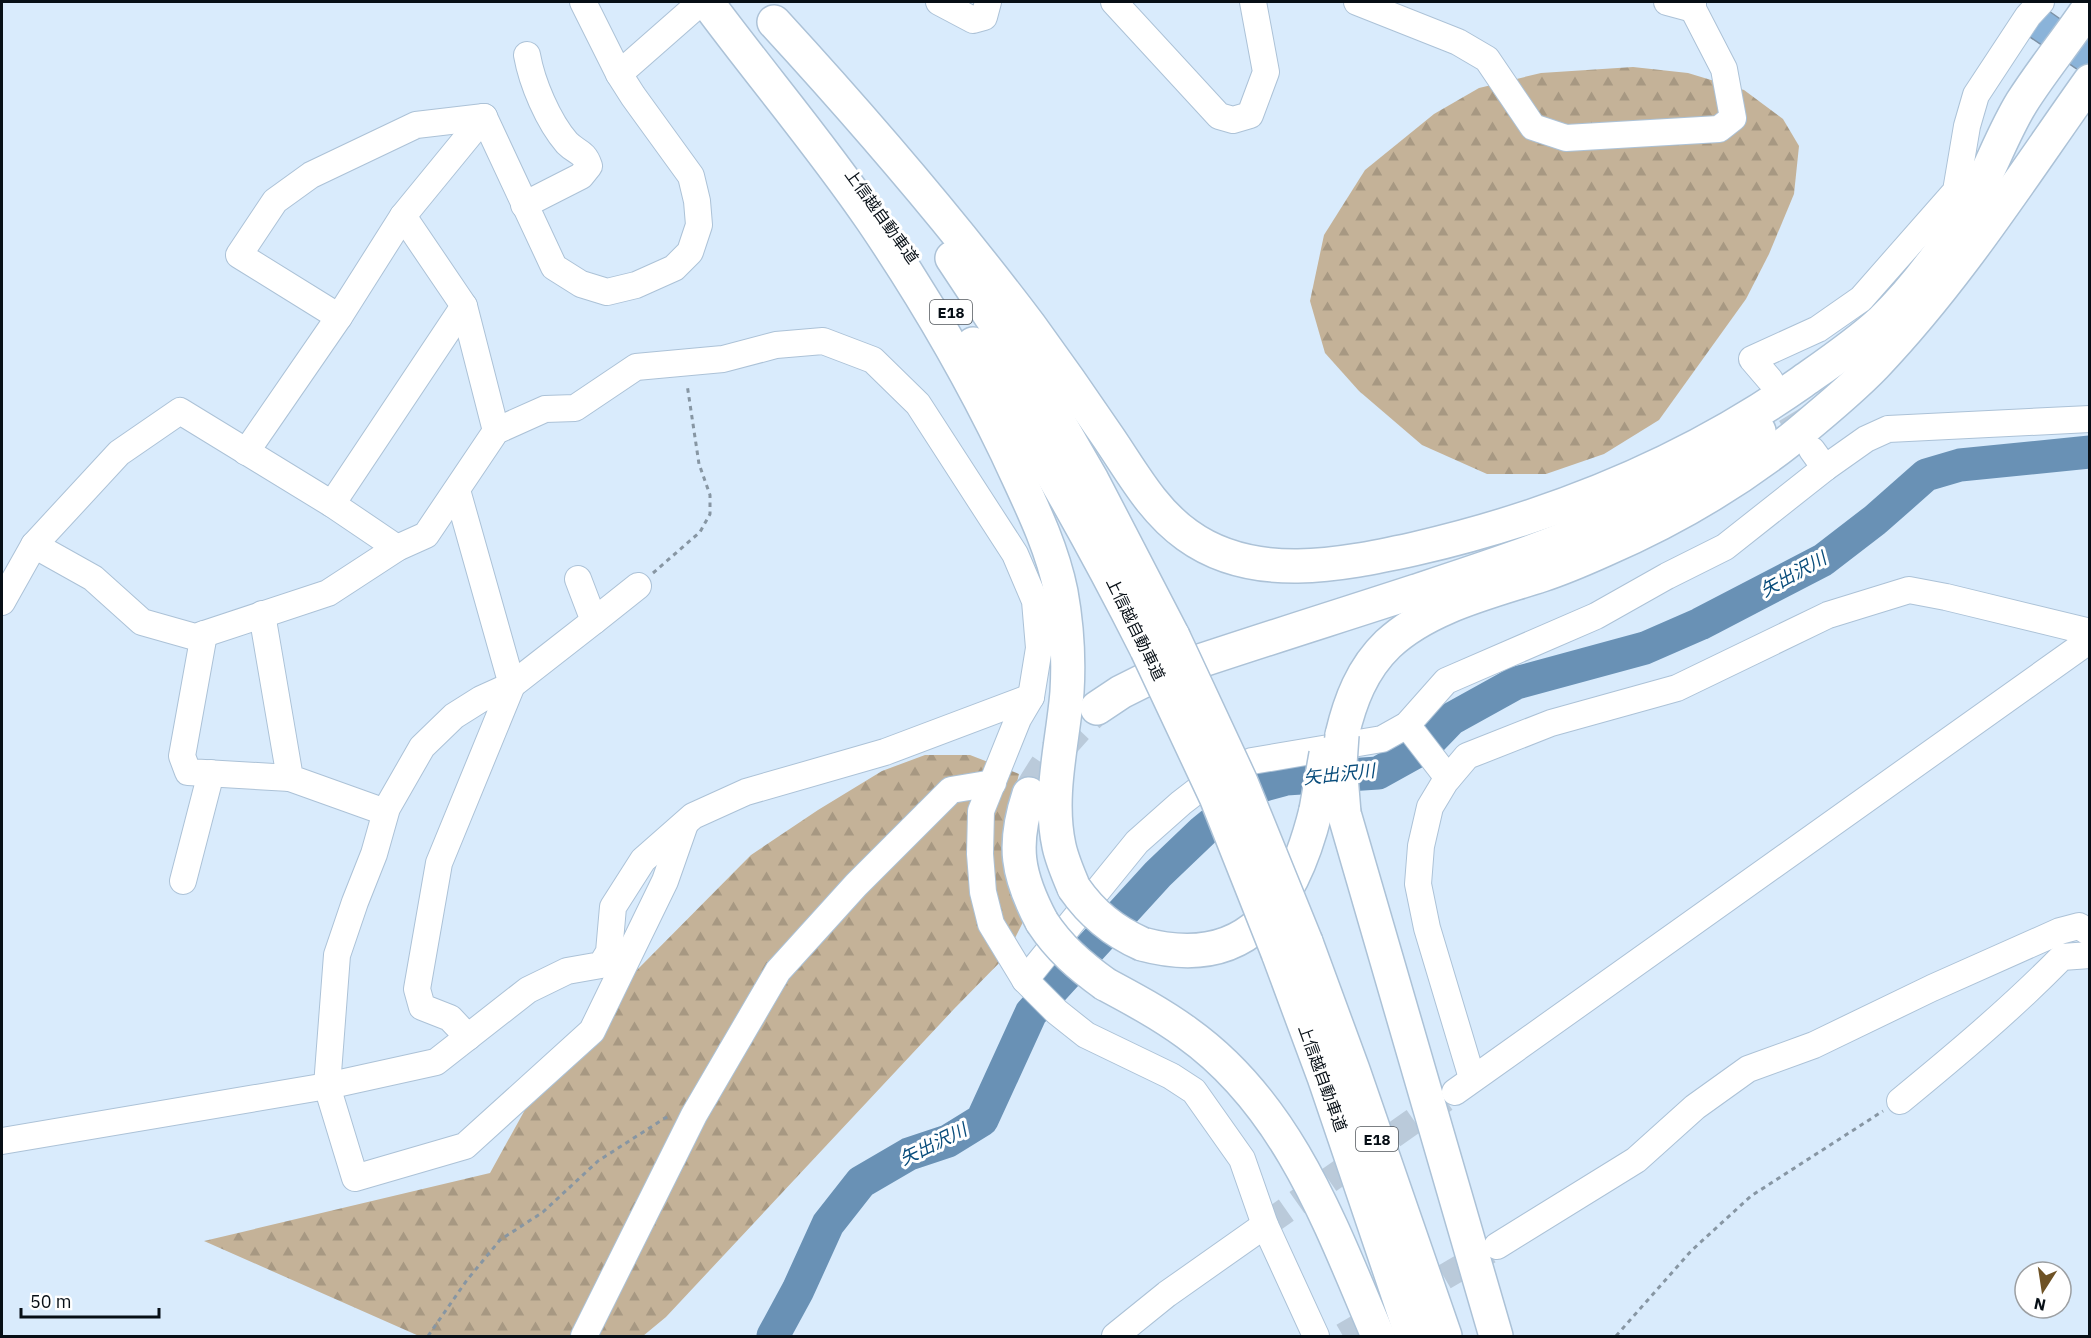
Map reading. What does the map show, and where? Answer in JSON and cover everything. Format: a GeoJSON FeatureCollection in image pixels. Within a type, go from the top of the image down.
{"type":"FeatureCollection","features":[{"type":"Feature","properties":{"kind":"highway"},"geometry":{"type":"LineString","coordinates":[[707,2],[871,219],[932,312],[988,413],[1040,526],[1053,561],[1066,626],[1067,690],[1056,792],[1056,820],[1059,845],[1074,888],[1084,903],[1101,921],[1122,935],[1142,944],[1164,950],[1193,951],[1219,947],[1242,937],[1262,923],[1294,878],[1304,854],[1330,812]]}},
{"type":"Feature","properties":{"kind":"highway","name":"上信越自動車道"},"geometry":{"type":"LineString","coordinates":[[712,2],[831,147],[906,247],[969,337],[1160,643]]}},
{"type":"Feature","properties":{"kind":"highway"},"geometry":{"type":"LineString","coordinates":[[1097,708],[1121,692],[1149,678],[1551,546],[1652,501],[1746,442],[1837,367],[1919,279],[1966,214],[2021,103],[2090,6]]}},
{"type":"Feature","properties":{"kind":"highway"},"geometry":{"type":"LineString","coordinates":[[765,12],[852,107],[985,267],[1069,380],[1144,492],[1166,518],[1189,537],[1217,552],[1243,561],[1272,566],[1345,562],[1458,539],[1574,503],[1633,478],[1743,420],[1836,358],[1881,322]]}},
{"type":"Feature","properties":{"kind":"highway","name":"上信越自動車道"},"geometry":{"type":"LineString","coordinates":[[765,12],[885,164],[993,318],[1046,400],[1092,480],[1160,643],[1216,797],[1292,948],[1372,1122],[1445,1336]]}},
{"type":"Feature","properties":{"kind":"highway"},"geometry":{"type":"LineString","coordinates":[[1496,1336],[1330,812],[1338,712],[1350,688],[1366,665],[1412,626],[1468,599],[1546,573],[1652,529],[1744,474],[1830,407],[1865,375],[1948,280],[2090,81]]}},
{"type":"Feature","properties":{"kind":"highway"},"geometry":{"type":"LineString","coordinates":[[1029,794],[1021,820],[1018,849],[1030,900],[1042,922],[1053,939],[1069,955],[1106,984],[1188,1034],[1222,1063],[1275,1122],[1317,1198],[1378,1336]]}},
{"type":"Feature","properties":{"kind":"highway","name":"上信越自動車道"},"geometry":{"type":"LineString","coordinates":[[1292,948],[1324,1077],[1412,1336]]}},
{"type":"Feature","properties":{"kind":"street"},"geometry":{"type":"LineString","coordinates":[[484,117],[554,267],[581,284],[607,292],[636,285],[675,268],[690,252],[699,225],[697,201],[691,176],[633,96],[625,69],[583,2]]}},
{"type":"Feature","properties":{"kind":"street"},"geometry":{"type":"LineString","coordinates":[[625,69],[701,2]]}},
{"type":"Feature","properties":{"kind":"street"},"geometry":{"type":"LineString","coordinates":[[939,2],[973,20],[984,17],[988,2]]}},
{"type":"Feature","properties":{"kind":"street"},"geometry":{"type":"LineString","coordinates":[[1114,2],[1219,116],[1233,120],[1250,115],[1266,72],[1253,2]]}},
{"type":"Feature","properties":{"kind":"street"},"geometry":{"type":"LineString","coordinates":[[1357,2],[1458,42],[1487,59],[1533,127],[1566,138],[1719,129],[1733,118],[1724,69],[1693,5],[1667,2]]}},
{"type":"Feature","properties":{"kind":"street"},"geometry":{"type":"LineString","coordinates":[[1770,380],[1752,359],[1818,329],[1861,299],[1956,191],[1967,126],[1976,95],[2029,6]]}},
{"type":"Feature","properties":{"kind":"street"},"geometry":{"type":"LineString","coordinates":[[524,205],[581,176],[589,166],[586,156],[568,144],[553,123],[531,76],[527,55]]}},
{"type":"Feature","properties":{"kind":"street"},"geometry":{"type":"LineString","coordinates":[[246,452],[339,317],[403,216],[484,117]]}},
{"type":"Feature","properties":{"kind":"street"},"geometry":{"type":"LineString","coordinates":[[339,317],[239,255],[275,201],[311,175],[416,125],[484,117]]}},
{"type":"Feature","properties":{"kind":"street"},"geometry":{"type":"LineString","coordinates":[[403,216],[464,306],[496,431]]}},
{"type":"Feature","properties":{"kind":"street"},"geometry":{"type":"LineString","coordinates":[[332,504],[464,306]]}},
{"type":"Feature","properties":{"kind":"street"},"geometry":{"type":"LineString","coordinates":[[34,545],[93,578],[142,622],[195,638],[328,593],[397,548],[426,535],[496,431],[545,410],[575,408],[636,367],[723,359],[776,345],[823,341],[873,360],[918,404],[1015,554],[1035,601],[1039,648],[1031,697],[1018,719],[981,811],[980,854],[983,892],[991,924],[1030,986],[1057,1012],[1086,1035],[1171,1076],[1194,1091],[1242,1159],[1265,1226],[1316,1336]]}},
{"type":"Feature","properties":{"kind":"street"},"geometry":{"type":"LineString","coordinates":[[2,603],[34,545],[119,453],[180,411],[332,504],[397,548]]}},
{"type":"Feature","properties":{"kind":"street"},"geometry":{"type":"LineString","coordinates":[[1030,986],[1137,842],[1216,776],[1252,761],[1382,740],[1410,730],[1446,681],[1596,616],[1725,547],[1818,459],[1888,429],[2090,419]]}},
{"type":"Feature","properties":{"kind":"street"},"geometry":{"type":"LineString","coordinates":[[457,490],[512,685],[439,863],[417,990],[422,1007],[450,1018],[468,1037]]}},
{"type":"Feature","properties":{"kind":"street"},"geometry":{"type":"LineString","coordinates":[[578,579],[594,621]]}},
{"type":"Feature","properties":{"kind":"street"},"geometry":{"type":"LineString","coordinates":[[638,586],[512,685],[481,699],[454,716],[422,747],[386,812],[374,854],[337,955],[327,1086],[355,1178],[465,1146],[592,1031],[665,881],[685,824]]}},
{"type":"Feature","properties":{"kind":"street"},"geometry":{"type":"LineString","coordinates":[[2090,632],[1909,590],[1828,615],[1677,688],[1551,723],[1467,756],[1445,774],[1430,807],[1420,846],[1418,884],[1463,1085],[2090,640]]}},
{"type":"Feature","properties":{"kind":"street"},"geometry":{"type":"LineString","coordinates":[[262,614],[290,778]]}},
{"type":"Feature","properties":{"kind":"street"},"geometry":{"type":"LineString","coordinates":[[204,634],[182,756],[188,772],[290,778],[386,812]]}},
{"type":"Feature","properties":{"kind":"street"},"geometry":{"type":"LineString","coordinates":[[2,1141],[327,1086],[436,1062],[528,990],[567,971],[601,964],[609,952],[613,907],[643,860],[693,816],[746,792],[885,752],[1031,697]]}},
{"type":"Feature","properties":{"kind":"street"},"geometry":{"type":"LineString","coordinates":[[1410,730],[1445,774]]}},
{"type":"Feature","properties":{"kind":"street"},"geometry":{"type":"LineString","coordinates":[[183,881],[211,773]]}},
{"type":"Feature","properties":{"kind":"street"},"geometry":{"type":"LineString","coordinates":[[584,1336],[694,1114],[778,971],[856,885],[951,790],[993,783]]}},
{"type":"Feature","properties":{"kind":"street"},"geometry":{"type":"LineString","coordinates":[[1497,1246],[1636,1160],[1695,1107],[1749,1069],[1814,1045],[1932,988],[2060,931],[2079,926],[2090,933]]}},
{"type":"Feature","properties":{"kind":"street"},"geometry":{"type":"LineString","coordinates":[[1900,1101],[1974,1040],[2062,957],[2090,956]]}},
{"type":"Feature","properties":{"kind":"street"},"geometry":{"type":"LineString","coordinates":[[1115,1336],[1167,1294],[1265,1226]]}},
{"type":"Feature","properties":{"kind":"path"},"geometry":{"type":"LineString","coordinates":[[638,586],[700,532],[710,514],[710,495],[699,464],[684,363]]}},
{"type":"Feature","properties":{"kind":"path"},"geometry":{"type":"LineString","coordinates":[[1616,1336],[1691,1251],[1751,1196],[1900,1101]]}},
{"type":"Feature","properties":{"kind":"path"},"geometry":{"type":"LineString","coordinates":[[428,1336],[467,1280],[500,1240],[543,1212],[598,1161],[665,1118],[694,1114]]}},
{"type":"Feature","properties":{"kind":"green space"},"geometry":{"type":"Polygon","coordinates":[[[1633,67],[1688,73],[1744,90],[1783,119],[1799,146],[1794,194],[1769,254],[1746,299],[1659,420],[1604,454],[1546,474],[1487,474],[1422,445],[1359,391],[1325,353],[1310,301],[1324,235],[1365,170],[1434,114],[1479,88],[1541,73],[1633,67]]]}},
{"type":"Feature","properties":{"kind":"green space"},"geometry":{"type":"Polygon","coordinates":[[[925,755],[970,755],[1019,774],[1007,822],[1009,876],[1023,922],[1006,956],[666,1317],[643,1336],[419,1336],[204,1241],[490,1173],[542,1079],[634,973],[751,855],[882,771],[925,755]]]}},
{"type":"Feature","properties":{"kind":"building"},"geometry":{"type":"Polygon","coordinates":[[[2046,9],[2090,40],[2090,78],[2027,35],[2046,9]]]}},
{"type":"Feature","properties":{"kind":"waterway","name":"矢出沢川"},"geometry":{"type":"LineString","coordinates":[[773,1336],[798,1290],[828,1224],[861,1182],[909,1154],[948,1141],[982,1120],[1031,1013],[1158,874],[1203,831],[1257,787],[1286,779],[1378,773],[1423,748],[1451,719],[1516,683],[1645,648],[1700,624],[1823,560],[1875,520],[1926,475],[1960,465],[2090,452]]}},
{"type":"Feature","properties":{"kind":"tunnel"},"geometry":{"type":"LineString","coordinates":[[1770,381],[1810,447]]}},
{"type":"Feature","properties":{"kind":"tunnel"},"geometry":{"type":"LineString","coordinates":[[1029,794],[1059,748],[1097,708]]}},
{"type":"Feature","properties":{"kind":"tunnel"},"geometry":{"type":"LineString","coordinates":[[1265,1225],[1445,1099]]}},
{"type":"Feature","properties":{"kind":"tunnel"},"geometry":{"type":"LineString","coordinates":[[1343,1336],[1489,1251]]}}]}
